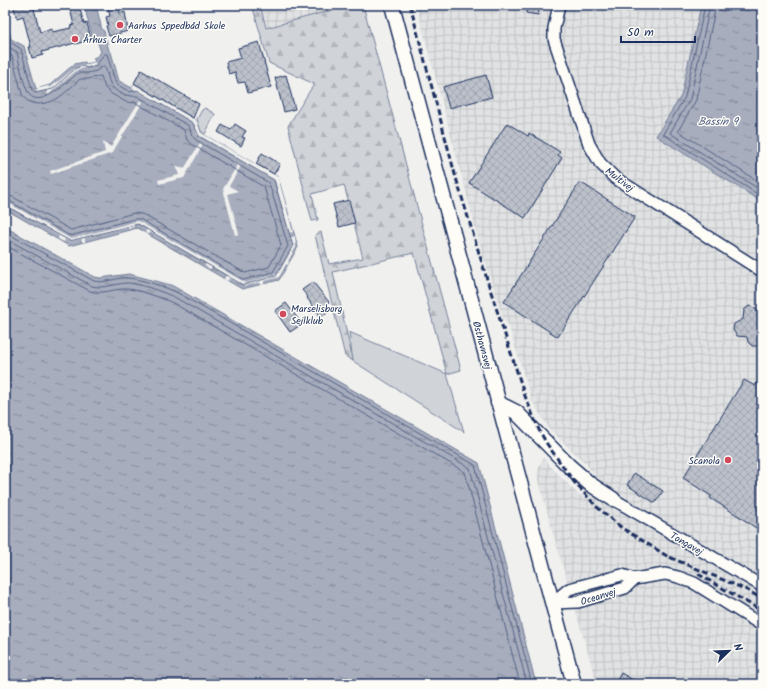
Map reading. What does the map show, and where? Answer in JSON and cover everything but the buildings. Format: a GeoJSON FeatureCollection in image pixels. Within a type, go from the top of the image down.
{"type":"FeatureCollection","features":[{"type":"Feature","properties":{"kind":"street","name":"Østhavnsvej"},"geometry":{"type":"LineString","coordinates":[[392,5],[574,684]]}},
{"type":"Feature","properties":{"kind":"street","name":"Multivej"},"geometry":{"type":"LineString","coordinates":[[559,5],[554,28],[554,39],[589,144],[600,163],[614,178],[762,271]]}},
{"type":"Feature","properties":{"kind":"street"},"geometry":{"type":"LineString","coordinates":[[498,403],[516,412],[568,465],[590,484],[613,499]]}},
{"type":"Feature","properties":{"kind":"street","name":"Tongavej"},"geometry":{"type":"LineString","coordinates":[[613,499],[762,586]]}},
{"type":"Feature","properties":{"kind":"street","name":"Oceanvej"},"geometry":{"type":"LineString","coordinates":[[552,603],[578,602],[625,588],[634,579],[665,574],[694,583],[762,625]]}},
{"type":"Feature","properties":{"kind":"shaded area"},"geometry":{"type":"Polygon","coordinates":[[[260,5],[351,5],[351,6],[266,28],[260,5]]]}},
{"type":"Feature","properties":{"kind":"shaded area"},"geometry":{"type":"Polygon","coordinates":[[[416,5],[701,5],[681,96],[657,136],[762,202],[762,684],[597,684],[537,473],[543,457],[580,496],[596,477],[586,464],[549,429],[532,401],[508,324],[504,321],[481,249],[416,5]]]}},
{"type":"Feature","properties":{"kind":"green space"},"geometry":{"type":"Polygon","coordinates":[[[252,5],[260,5],[266,28],[351,5],[363,5],[461,370],[447,374],[414,253],[333,272],[353,361],[345,356],[315,235],[321,232],[329,264],[363,258],[344,185],[312,194],[318,220],[312,221],[288,126],[314,84],[269,63],[252,5]]]}},
{"type":"Feature","properties":{"kind":"green space"},"geometry":{"type":"Polygon","coordinates":[[[205,108],[215,114],[205,134],[201,131],[197,119],[202,110],[205,108]]]}},
{"type":"Feature","properties":{"kind":"green space"},"geometry":{"type":"Polygon","coordinates":[[[349,332],[447,374],[464,432],[353,361],[349,332]]]}},
{"type":"Feature","properties":{"kind":"water"},"geometry":{"type":"Polygon","coordinates":[[[84,5],[96,5],[102,30],[104,31],[109,51],[111,52],[119,81],[132,88],[134,84],[197,121],[201,133],[278,177],[298,247],[279,280],[242,289],[137,228],[69,246],[5,209],[5,14],[11,39],[24,46],[36,89],[50,85],[74,64],[95,62],[93,58],[98,56],[101,52],[98,43],[93,40],[84,5]]]}},
{"type":"Feature","properties":{"kind":"water","name":"Bassin 9"},"geometry":{"type":"Polygon","coordinates":[[[701,5],[762,5],[762,202],[656,136],[681,96],[701,5]]]}},
{"type":"Feature","properties":{"kind":"water"},"geometry":{"type":"Polygon","coordinates":[[[5,227],[95,277],[100,278],[129,274],[171,285],[479,463],[536,684],[5,684],[5,227]]]}},
{"type":"Feature","properties":{"kind":"pier"},"geometry":{"type":"Polygon","coordinates":[[[95,62],[95,65],[77,70],[48,95],[47,90],[37,93],[36,89],[48,86],[50,88],[75,68],[95,62]]]}},
{"type":"Feature","properties":{"kind":"pier"},"geometry":{"type":"Polygon","coordinates":[[[134,84],[197,121],[201,133],[278,177],[293,232],[289,233],[275,181],[197,135],[194,124],[132,88],[134,84]]]}},
{"type":"Feature","properties":{"kind":"pier"},"geometry":{"type":"Polygon","coordinates":[[[140,100],[143,102],[112,153],[51,174],[50,171],[105,152],[103,142],[111,147],[140,100]]]}},
{"type":"Feature","properties":{"kind":"pier"},"geometry":{"type":"Polygon","coordinates":[[[200,143],[203,145],[184,178],[159,184],[158,180],[179,175],[176,165],[184,169],[200,143]]]}},
{"type":"Feature","properties":{"kind":"pier"},"geometry":{"type":"Polygon","coordinates":[[[238,164],[241,166],[229,186],[238,191],[228,194],[239,234],[235,235],[223,189],[238,164]]]}},
{"type":"Feature","properties":{"kind":"pier"},"geometry":{"type":"Polygon","coordinates":[[[5,201],[71,239],[138,221],[246,283],[277,274],[293,247],[290,238],[295,236],[296,247],[288,261],[288,265],[286,264],[279,277],[264,281],[264,284],[261,285],[260,282],[245,286],[229,278],[228,281],[224,279],[226,275],[212,267],[210,269],[205,266],[206,263],[150,232],[148,234],[145,233],[147,229],[138,224],[128,229],[128,227],[85,238],[85,242],[82,242],[81,239],[70,242],[65,239],[64,242],[58,239],[59,236],[5,205],[5,201]]]}},
{"type":"Feature","properties":{"kind":"railway"},"geometry":{"type":"LineString","coordinates":[[410,5],[456,178],[490,289],[525,396],[539,430],[547,444],[574,482],[597,507],[622,528],[667,556],[747,590],[762,599]]}},
{"type":"Feature","properties":{"kind":"railway"},"geometry":{"type":"LineString","coordinates":[[698,574],[762,611]]}},
{"type":"Feature","properties":{"kind":"place","name":"Aarhus Sppedbåd Skole"},"geometry":{"type":"Point","coordinates":[120,25]}},
{"type":"Feature","properties":{"kind":"place","name":"Århus Charter"},"geometry":{"type":"Point","coordinates":[75,39]}},
{"type":"Feature","properties":{"kind":"place","name":"Marselisborg Sejlklub"},"geometry":{"type":"Point","coordinates":[283,314]}},
{"type":"Feature","properties":{"kind":"place","name":"Scanola"},"geometry":{"type":"Point","coordinates":[728,460]}}]}
